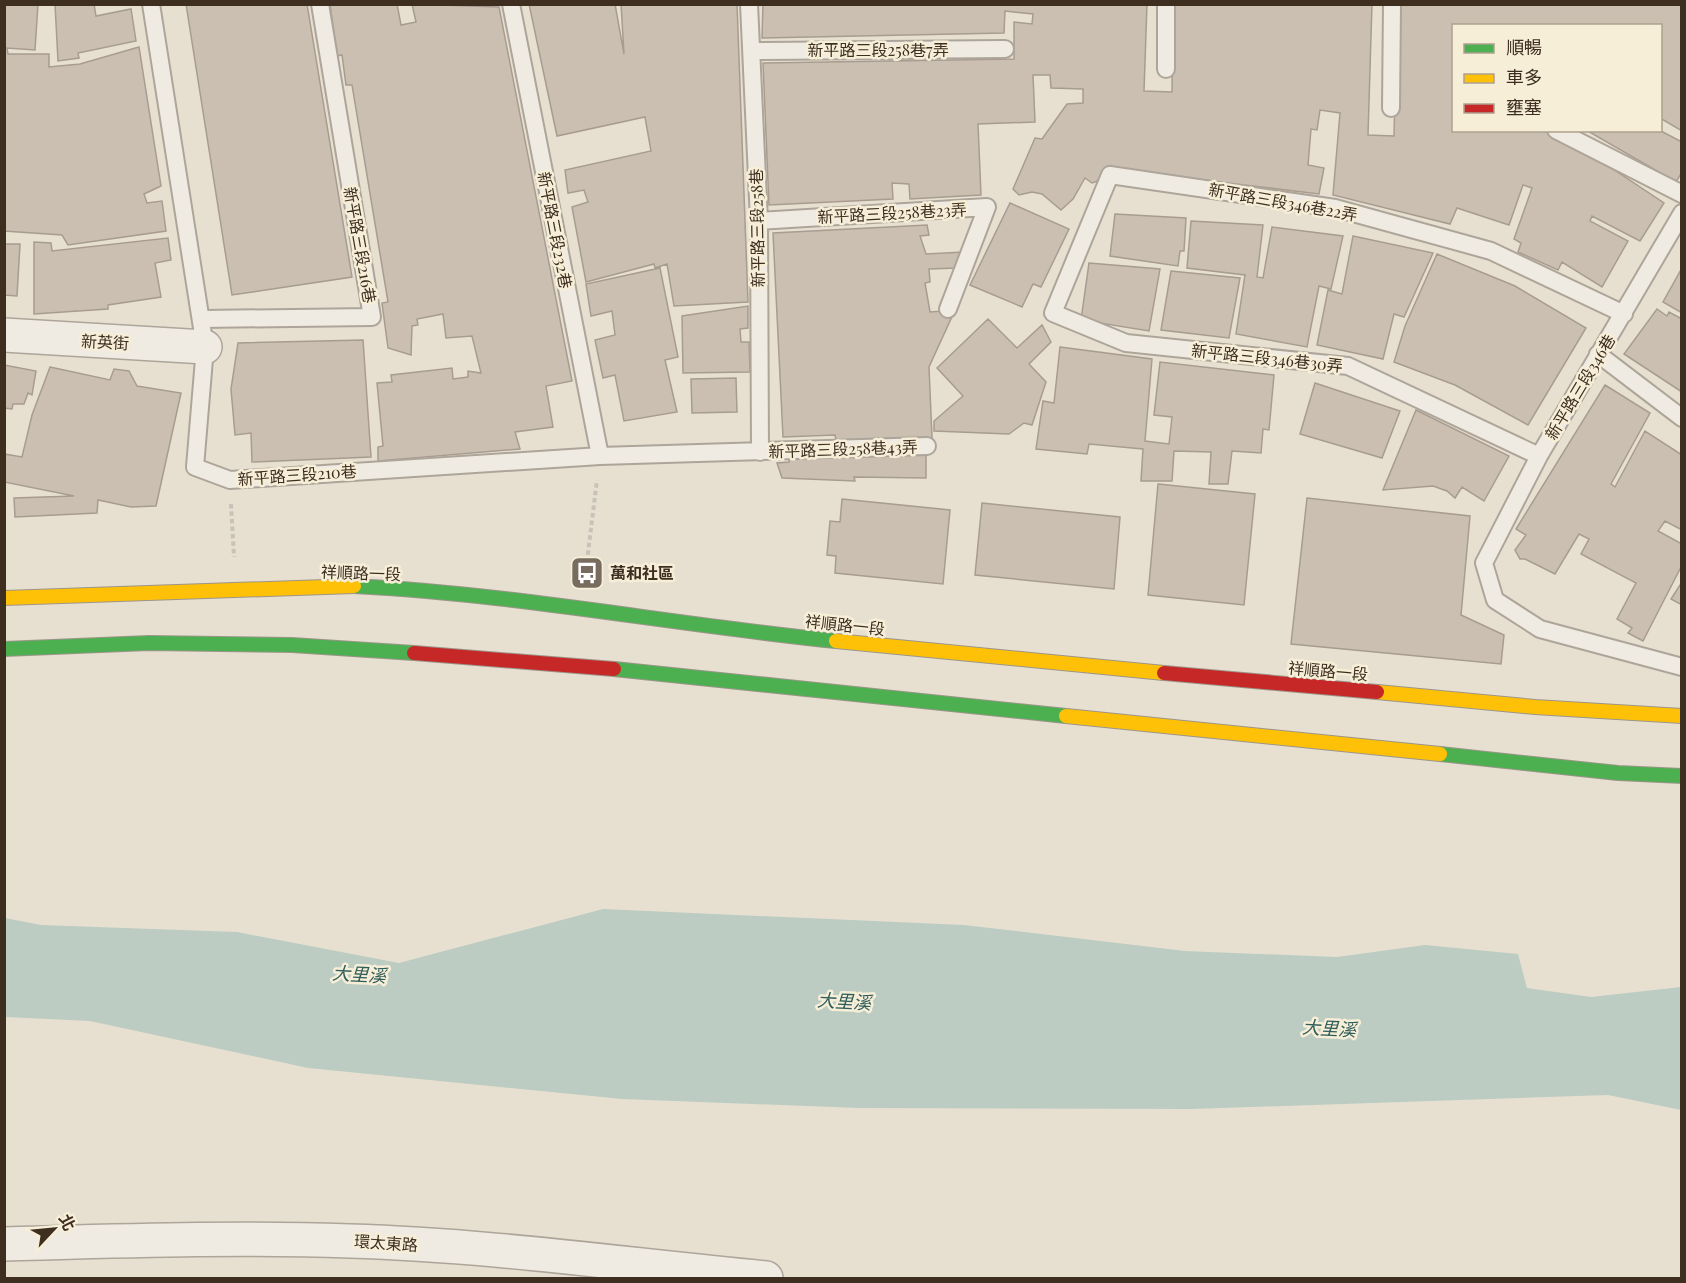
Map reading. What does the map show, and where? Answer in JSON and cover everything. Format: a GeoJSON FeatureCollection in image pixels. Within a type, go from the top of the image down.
{"type":"FeatureCollection","features":[{"type":"Feature","properties":{"kind":"street","name":"新英街"},"geometry":{"type":"LineString","coordinates":[[4,335],[204,333]]}},
{"type":"Feature","properties":{"kind":"street","name":"祥順路一段"},"geometry":{"type":"LineString","coordinates":[[4,598],[356,586],[580,609],[733,631],[1058,663],[1535,707],[1682,716]]}},
{"type":"Feature","properties":{"kind":"street"},"geometry":{"type":"LineString","coordinates":[[4,649],[149,643],[292,645],[558,663],[1041,711],[1618,773],[1682,776]]}},
{"type":"Feature","properties":{"kind":"street","name":"環太東路"},"geometry":{"type":"LineString","coordinates":[[4,1244],[222,1239],[351,1240],[469,1248],[766,1278]]}},
{"type":"Feature","properties":{"kind":"lane","name":"新平路三段210巷"},"geometry":{"type":"LineString","coordinates":[[151,4],[204,333],[195,467],[230,480],[600,456],[760,452]]}},
{"type":"Feature","properties":{"kind":"lane","name":"新平路三段216巷"},"geometry":{"type":"LineString","coordinates":[[204,333],[372,317],[320,4]]}},
{"type":"Feature","properties":{"kind":"lane","name":"新平路三段232巷"},"geometry":{"type":"LineString","coordinates":[[511,4],[600,456]]}},
{"type":"Feature","properties":{"kind":"lane","name":"新平路三段258巷"},"geometry":{"type":"LineString","coordinates":[[749,4],[759,221],[760,452]]}},
{"type":"Feature","properties":{"kind":"lane"},"geometry":{"type":"LineString","coordinates":[[1166,4],[1166,69]]}},
{"type":"Feature","properties":{"kind":"lane"},"geometry":{"type":"LineString","coordinates":[[1391,108],[1392,4]]}},
{"type":"Feature","properties":{"kind":"lane","name":"新平路三段258巷7弄"},"geometry":{"type":"LineString","coordinates":[[752,51],[1005,50]]}},
{"type":"Feature","properties":{"kind":"lane"},"geometry":{"type":"LineString","coordinates":[[1560,132],[1682,194]]}},
{"type":"Feature","properties":{"kind":"lane","name":"新平路三段346巷22弄"},"geometry":{"type":"LineString","coordinates":[[1053,313],[1110,175],[1335,208],[1358,214],[1491,251],[1624,314]]}},
{"type":"Feature","properties":{"kind":"lane","name":"新平路三段258巷23弄"},"geometry":{"type":"LineString","coordinates":[[759,221],[987,207],[948,309]]}},
{"type":"Feature","properties":{"kind":"lane","name":"新平路三段346巷"},"geometry":{"type":"LineString","coordinates":[[1682,213],[1539,456],[1484,563],[1495,600],[1540,629],[1682,668]]}},
{"type":"Feature","properties":{"kind":"lane","name":"新平路三段346巷30弄"},"geometry":{"type":"LineString","coordinates":[[1053,313],[1125,343],[1348,366],[1539,456]]}},
{"type":"Feature","properties":{"kind":"lane"},"geometry":{"type":"LineString","coordinates":[[1598,354],[1682,418]]}},
{"type":"Feature","properties":{"kind":"lane","name":"新平路三段258巷43弄"},"geometry":{"type":"LineString","coordinates":[[760,452],[927,446]]}},
{"type":"Feature","properties":{"kind":"path"},"geometry":{"type":"LineString","coordinates":[[580,609],[600,456]]}},
{"type":"Feature","properties":{"kind":"path"},"geometry":{"type":"LineString","coordinates":[[230,480],[236,590]]}},
{"type":"Feature","properties":{"kind":"water","name":"大里溪"},"geometry":{"type":"Polygon","coordinates":[[[603,909],[964,925],[1185,951],[1337,957],[1425,945],[1518,954],[1527,988],[1591,997],[1681,987],[1681,1110],[1608,1095],[1192,1109],[859,1108],[622,1099],[308,1068],[90,1021],[5,1017],[5,918],[41,925],[237,932],[399,963],[603,909]]]}},
{"type":"Feature","properties":{"kind":"building"},"geometry":{"type":"Polygon","coordinates":[[[4,4],[38,4],[35,50],[7,48],[8,54],[49,54],[49,67],[80,64],[139,47],[161,186],[144,194],[147,203],[162,201],[166,231],[68,245],[62,235],[4,231],[4,4]]]}},
{"type":"Feature","properties":{"kind":"building"},"geometry":{"type":"Polygon","coordinates":[[[55,4],[94,4],[96,16],[131,9],[136,41],[78,53],[79,58],[58,61],[55,4]]]}},
{"type":"Feature","properties":{"kind":"building"},"geometry":{"type":"Polygon","coordinates":[[[186,4],[307,4],[352,277],[232,295],[186,4]]]}},
{"type":"Feature","properties":{"kind":"building"},"geometry":{"type":"Polygon","coordinates":[[[330,4],[397,4],[401,25],[416,22],[412,4],[499,7],[572,381],[546,386],[553,427],[515,432],[520,449],[378,461],[378,447],[383,446],[377,383],[392,382],[391,375],[452,368],[453,379],[468,377],[468,371],[481,373],[472,336],[446,338],[443,314],[417,319],[418,325],[412,326],[411,355],[388,348],[382,303],[388,302],[352,85],[346,85],[342,55],[337,56],[330,4]]]}},
{"type":"Feature","properties":{"kind":"building"},"geometry":{"type":"Polygon","coordinates":[[[529,4],[615,4],[624,54],[621,4],[737,4],[748,302],[674,306],[667,264],[655,268],[654,264],[586,282],[572,207],[588,202],[584,190],[568,193],[565,170],[651,151],[645,117],[557,136],[529,4]]]}},
{"type":"Feature","properties":{"kind":"building"},"geometry":{"type":"Polygon","coordinates":[[[763,4],[1147,4],[1144,91],[1172,92],[1173,4],[1372,4],[1368,135],[1394,136],[1397,4],[1682,4],[1682,131],[1662,119],[1662,24],[1452,24],[1452,132],[1557,132],[1664,203],[1640,241],[1592,216],[1590,221],[1628,241],[1602,287],[1562,262],[1558,270],[1518,252],[1521,243],[1514,239],[1532,188],[1523,185],[1509,225],[1457,208],[1450,224],[1333,195],[1340,113],[1320,110],[1317,130],[1311,129],[1308,165],[1324,168],[1319,194],[1127,171],[1092,183],[1085,178],[1073,199],[1061,210],[1042,194],[1032,192],[1019,195],[1013,189],[1035,138],[1042,139],[1067,104],[1083,103],[1083,89],[1051,88],[1050,75],[1033,75],[1035,122],[978,124],[981,195],[910,199],[909,184],[892,183],[893,199],[769,205],[763,63],[1014,59],[1014,22],[1032,24],[1033,14],[1005,11],[1004,33],[762,38],[763,4]]]}},
{"type":"Feature","properties":{"kind":"building"},"geometry":{"type":"Polygon","coordinates":[[[1589,132],[1662,132],[1682,142],[1682,172],[1676,182],[1589,132]]]}},
{"type":"Feature","properties":{"kind":"building"},"geometry":{"type":"Polygon","coordinates":[[[1010,203],[1069,229],[1041,287],[1033,284],[1022,307],[970,285],[1010,203]]]}},
{"type":"Feature","properties":{"kind":"building"},"geometry":{"type":"Polygon","coordinates":[[[1115,214],[1186,218],[1184,251],[1180,251],[1178,266],[1110,256],[1115,214]]]}},
{"type":"Feature","properties":{"kind":"building"},"geometry":{"type":"Polygon","coordinates":[[[1191,221],[1263,225],[1257,277],[1263,278],[1272,227],[1343,236],[1331,289],[1319,286],[1307,347],[1236,334],[1245,275],[1187,268],[1191,221]]]}},
{"type":"Feature","properties":{"kind":"building"},"geometry":{"type":"Polygon","coordinates":[[[927,225],[929,235],[920,236],[926,254],[963,252],[956,268],[929,269],[930,282],[925,283],[930,312],[955,310],[929,367],[932,438],[836,441],[835,435],[783,437],[773,233],[927,225]]]}},
{"type":"Feature","properties":{"kind":"building"},"geometry":{"type":"Polygon","coordinates":[[[1353,236],[1433,253],[1404,317],[1394,314],[1383,359],[1317,345],[1328,290],[1342,294],[1353,236]]]}},
{"type":"Feature","properties":{"kind":"building"},"geometry":{"type":"Polygon","coordinates":[[[168,238],[171,260],[155,263],[161,297],[108,305],[108,309],[34,314],[34,242],[51,243],[52,251],[168,238]]]}},
{"type":"Feature","properties":{"kind":"building"},"geometry":{"type":"Polygon","coordinates":[[[4,244],[20,244],[17,296],[4,295],[4,244]]]}},
{"type":"Feature","properties":{"kind":"building"},"geometry":{"type":"Polygon","coordinates":[[[1437,254],[1515,286],[1586,328],[1528,425],[1455,385],[1394,362],[1405,326],[1437,254]]]}},
{"type":"Feature","properties":{"kind":"building"},"geometry":{"type":"Polygon","coordinates":[[[1089,263],[1160,269],[1149,331],[1081,320],[1089,263]]]}},
{"type":"Feature","properties":{"kind":"building"},"geometry":{"type":"Polygon","coordinates":[[[660,268],[678,357],[665,360],[677,412],[624,421],[615,375],[603,378],[595,340],[615,335],[612,311],[591,316],[586,284],[660,268]]]}},
{"type":"Feature","properties":{"kind":"building"},"geometry":{"type":"Polygon","coordinates":[[[1682,268],[1682,313],[1663,302],[1682,268]]]}},
{"type":"Feature","properties":{"kind":"building"},"geometry":{"type":"Polygon","coordinates":[[[1171,271],[1240,278],[1229,338],[1161,330],[1171,271]]]}},
{"type":"Feature","properties":{"kind":"building"},"geometry":{"type":"Polygon","coordinates":[[[748,306],[748,328],[740,329],[741,342],[749,342],[750,372],[683,373],[682,316],[748,306]]]}},
{"type":"Feature","properties":{"kind":"building"},"geometry":{"type":"Polygon","coordinates":[[[1657,309],[1667,316],[1669,312],[1682,319],[1682,392],[1624,354],[1657,309]]]}},
{"type":"Feature","properties":{"kind":"building"},"geometry":{"type":"Polygon","coordinates":[[[988,319],[1017,348],[1042,325],[1051,342],[1029,364],[1046,382],[1032,425],[1024,423],[1009,434],[934,431],[934,421],[963,396],[937,368],[988,319]]]}},
{"type":"Feature","properties":{"kind":"building"},"geometry":{"type":"Polygon","coordinates":[[[363,340],[371,457],[252,462],[251,433],[235,435],[231,389],[238,343],[363,340]]]}},
{"type":"Feature","properties":{"kind":"building"},"geometry":{"type":"Polygon","coordinates":[[[1060,347],[1152,359],[1145,441],[1169,444],[1172,417],[1154,415],[1160,362],[1274,375],[1269,430],[1263,429],[1261,453],[1232,451],[1228,484],[1209,484],[1211,452],[1174,451],[1172,481],[1141,481],[1143,449],[1089,444],[1087,454],[1036,449],[1043,401],[1054,403],[1060,347]]]}},
{"type":"Feature","properties":{"kind":"building"},"geometry":{"type":"Polygon","coordinates":[[[4,365],[36,371],[32,395],[28,393],[24,404],[13,404],[12,409],[4,408],[4,365]]]}},
{"type":"Feature","properties":{"kind":"building"},"geometry":{"type":"Polygon","coordinates":[[[50,367],[110,380],[114,369],[129,371],[137,386],[181,393],[156,506],[131,507],[98,500],[97,513],[15,517],[14,498],[74,496],[4,482],[4,454],[22,457],[32,415],[50,367]]]}},
{"type":"Feature","properties":{"kind":"building"},"geometry":{"type":"Polygon","coordinates":[[[736,378],[737,412],[692,413],[691,379],[736,378]]]}},
{"type":"Feature","properties":{"kind":"building"},"geometry":{"type":"Polygon","coordinates":[[[1315,383],[1400,411],[1382,458],[1300,434],[1315,383]]]}},
{"type":"Feature","properties":{"kind":"building"},"geometry":{"type":"Polygon","coordinates":[[[1605,385],[1650,413],[1611,484],[1615,487],[1645,431],[1682,455],[1682,530],[1665,521],[1658,531],[1682,544],[1682,565],[1643,641],[1628,633],[1632,628],[1617,619],[1636,583],[1581,554],[1589,539],[1579,534],[1555,574],[1525,559],[1520,559],[1515,550],[1526,535],[1516,529],[1605,385]]]}},
{"type":"Feature","properties":{"kind":"building"},"geometry":{"type":"Polygon","coordinates":[[[1416,410],[1509,456],[1484,501],[1462,487],[1455,498],[1447,491],[1433,486],[1383,490],[1416,410]]]}},
{"type":"Feature","properties":{"kind":"building"},"geometry":{"type":"Polygon","coordinates":[[[926,455],[926,478],[854,477],[855,481],[782,478],[777,463],[789,462],[789,456],[926,455]]]}},
{"type":"Feature","properties":{"kind":"building"},"geometry":{"type":"Polygon","coordinates":[[[1158,484],[1255,494],[1244,605],[1148,595],[1158,484]]]}},
{"type":"Feature","properties":{"kind":"building"},"geometry":{"type":"Polygon","coordinates":[[[1307,498],[1470,516],[1461,615],[1504,635],[1501,664],[1291,644],[1307,498]]]}},
{"type":"Feature","properties":{"kind":"building"},"geometry":{"type":"Polygon","coordinates":[[[842,499],[950,510],[943,584],[835,573],[836,556],[827,555],[830,521],[840,522],[842,499]]]}},
{"type":"Feature","properties":{"kind":"building"},"geometry":{"type":"Polygon","coordinates":[[[982,503],[1120,517],[1114,589],[975,575],[982,503]]]}},
{"type":"Feature","properties":{"kind":"building"},"geometry":{"type":"Polygon","coordinates":[[[1682,582],[1682,605],[1671,599],[1682,582]]]}},
{"type":"Feature","properties":{"kind":"traffic: fast"},"geometry":{"type":"LineString","coordinates":[[354,586],[475,596],[836,641]]}},
{"type":"Feature","properties":{"kind":"traffic: fast"},"geometry":{"type":"LineString","coordinates":[[4,649],[149,643],[292,645],[414,653]]}},
{"type":"Feature","properties":{"kind":"traffic: fast"},"geometry":{"type":"LineString","coordinates":[[614,669],[1066,716]]}},
{"type":"Feature","properties":{"kind":"traffic: fast"},"geometry":{"type":"LineString","coordinates":[[1440,754],[1618,773],[1682,776]]}},
{"type":"Feature","properties":{"kind":"traffic: slow"},"geometry":{"type":"LineString","coordinates":[[4,598],[354,586]]}},
{"type":"Feature","properties":{"kind":"traffic: slow"},"geometry":{"type":"LineString","coordinates":[[836,641],[1164,673]]}},
{"type":"Feature","properties":{"kind":"traffic: slow"},"geometry":{"type":"LineString","coordinates":[[1377,692],[1535,707],[1682,716]]}},
{"type":"Feature","properties":{"kind":"traffic: slow"},"geometry":{"type":"LineString","coordinates":[[1066,716],[1440,754]]}},
{"type":"Feature","properties":{"kind":"traffic: jam"},"geometry":{"type":"LineString","coordinates":[[414,653],[614,669]]}},
{"type":"Feature","properties":{"kind":"traffic: jam"},"geometry":{"type":"LineString","coordinates":[[1164,673],[1377,692]]}},
{"type":"Feature","properties":{"kind":"place","name":"萬和社區"},"geometry":{"type":"Point","coordinates":[587,573]}}]}
